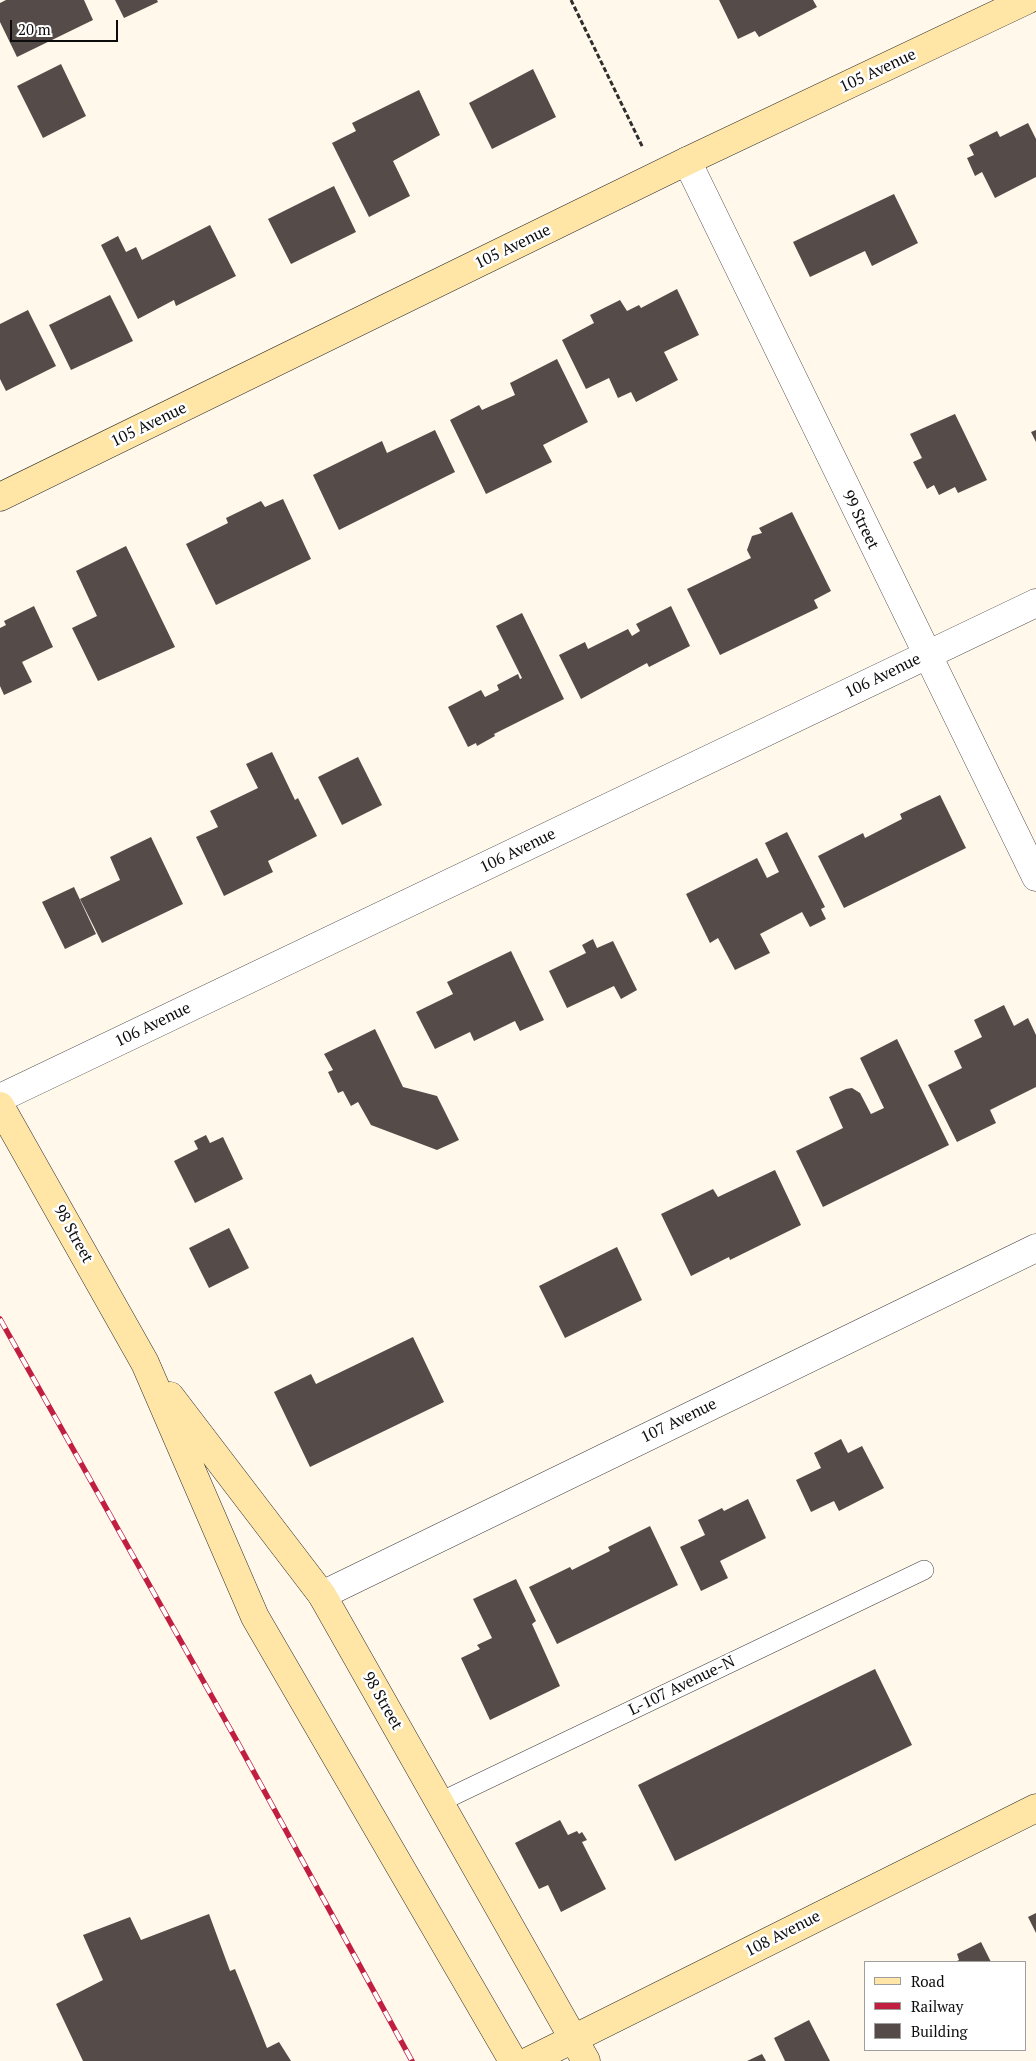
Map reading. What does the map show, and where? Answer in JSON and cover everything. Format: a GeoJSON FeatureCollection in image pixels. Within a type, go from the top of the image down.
{"type":"FeatureCollection","features":[{"type":"Feature","properties":{"kind":"main road","name":"105 Avenue"},"geometry":{"type":"LineString","coordinates":[[0,498],[687,161],[1028,0]]}},
{"type":"Feature","properties":{"kind":"main road","name":"98 Street"},"geometry":{"type":"LineString","coordinates":[[0,1106],[145,1363],[255,1617],[513,2061]]}},
{"type":"Feature","properties":{"kind":"main road","name":"98 Street"},"geometry":{"type":"LineString","coordinates":[[145,1363],[322,1594],[580,2050]]}},
{"type":"Feature","properties":{"kind":"main road","name":"108 Avenue"},"geometry":{"type":"LineString","coordinates":[[529,2061],[580,2050],[1036,1808]]}},
{"type":"Feature","properties":{"kind":"street","name":"99 Street"},"geometry":{"type":"LineString","coordinates":[[687,161],[926,656],[1036,877]]}},
{"type":"Feature","properties":{"kind":"street","name":"106 Avenue"},"geometry":{"type":"LineString","coordinates":[[0,1098],[1036,604]]}},
{"type":"Feature","properties":{"kind":"street","name":"107 Avenue"},"geometry":{"type":"LineString","coordinates":[[322,1594],[1036,1248]]}},
{"type":"Feature","properties":{"kind":"lane","name":"L-107 Avenue-N"},"geometry":{"type":"LineString","coordinates":[[440,1802],[924,1570]]}},
{"type":"Feature","properties":{"kind":"path"},"geometry":{"type":"LineString","coordinates":[[571,0],[657,176]]}},
{"type":"Feature","properties":{"kind":"building"},"geometry":{"type":"Polygon","coordinates":[[[6,0],[84,0],[93,20],[17,57],[0,22],[0,3],[6,0]]]}},
{"type":"Feature","properties":{"kind":"building"},"geometry":{"type":"Polygon","coordinates":[[[115,0],[157,0],[158,2],[124,18],[115,0]]]}},
{"type":"Feature","properties":{"kind":"building"},"geometry":{"type":"Polygon","coordinates":[[[719,0],[813,0],[817,7],[759,37],[755,31],[738,39],[719,0]]]}},
{"type":"Feature","properties":{"kind":"building"},"geometry":{"type":"Polygon","coordinates":[[[61,64],[86,116],[43,138],[17,86],[61,64]]]}},
{"type":"Feature","properties":{"kind":"building"},"geometry":{"type":"Polygon","coordinates":[[[533,69],[556,117],[492,149],[469,103],[533,69]]]}},
{"type":"Feature","properties":{"kind":"building"},"geometry":{"type":"Polygon","coordinates":[[[419,90],[440,135],[393,161],[410,196],[369,217],[332,143],[356,131],[352,123],[419,90]]]}},
{"type":"Feature","properties":{"kind":"building"},"geometry":{"type":"Polygon","coordinates":[[[1028,123],[1036,139],[1036,177],[995,198],[982,172],[975,176],[967,158],[974,155],[969,145],[997,131],[1000,137],[1028,123]]]}},
{"type":"Feature","properties":{"kind":"building"},"geometry":{"type":"Polygon","coordinates":[[[334,186],[356,232],[291,264],[268,219],[334,186]]]}},
{"type":"Feature","properties":{"kind":"building"},"geometry":{"type":"Polygon","coordinates":[[[894,194],[918,243],[872,266],[865,251],[810,277],[793,242],[894,194]]]}},
{"type":"Feature","properties":{"kind":"building"},"geometry":{"type":"Polygon","coordinates":[[[210,225],[236,276],[176,306],[174,300],[138,319],[101,245],[118,236],[126,252],[136,247],[142,260],[210,225]]]}},
{"type":"Feature","properties":{"kind":"building"},"geometry":{"type":"Polygon","coordinates":[[[677,289],[699,335],[664,352],[678,380],[636,402],[631,392],[618,398],[609,378],[586,389],[562,340],[594,323],[590,315],[620,300],[627,311],[639,305],[641,308],[677,289]]]}},
{"type":"Feature","properties":{"kind":"building"},"geometry":{"type":"Polygon","coordinates":[[[110,295],[133,341],[71,370],[49,325],[110,295]]]}},
{"type":"Feature","properties":{"kind":"building"},"geometry":{"type":"Polygon","coordinates":[[[28,310],[56,366],[6,391],[0,379],[0,324],[28,310]]]}},
{"type":"Feature","properties":{"kind":"building"},"geometry":{"type":"Polygon","coordinates":[[[557,359],[588,422],[543,445],[552,462],[486,494],[450,420],[479,405],[482,410],[515,395],[510,383],[557,359]]]}},
{"type":"Feature","properties":{"kind":"building"},"geometry":{"type":"Polygon","coordinates":[[[955,414],[987,480],[958,493],[955,487],[939,495],[934,485],[927,489],[913,462],[922,458],[910,434],[955,414]]]}},
{"type":"Feature","properties":{"kind":"building"},"geometry":{"type":"Polygon","coordinates":[[[435,430],[455,472],[339,530],[313,475],[382,441],[387,453],[435,430]]]}},
{"type":"Feature","properties":{"kind":"building"},"geometry":{"type":"Polygon","coordinates":[[[1036,430],[1036,442],[1031,432],[1036,430]]]}},
{"type":"Feature","properties":{"kind":"building"},"geometry":{"type":"Polygon","coordinates":[[[283,499],[311,559],[216,605],[186,544],[228,523],[226,518],[261,501],[265,507],[283,499]]]}},
{"type":"Feature","properties":{"kind":"building"},"geometry":{"type":"Polygon","coordinates":[[[792,512],[831,591],[814,600],[818,608],[720,655],[687,589],[751,558],[747,550],[752,536],[762,533],[759,528],[792,512]]]}},
{"type":"Feature","properties":{"kind":"building"},"geometry":{"type":"Polygon","coordinates":[[[126,546],[175,647],[98,681],[72,628],[97,616],[76,571],[126,546]]]}},
{"type":"Feature","properties":{"kind":"building"},"geometry":{"type":"Polygon","coordinates":[[[34,606],[53,647],[22,662],[32,682],[4,695],[0,686],[0,628],[6,625],[4,621],[34,606]]]}},
{"type":"Feature","properties":{"kind":"building"},"geometry":{"type":"Polygon","coordinates":[[[671,606],[690,646],[649,667],[647,663],[581,699],[559,655],[585,642],[588,649],[628,629],[632,636],[640,631],[636,624],[671,606]]]}},
{"type":"Feature","properties":{"kind":"building"},"geometry":{"type":"Polygon","coordinates":[[[522,613],[564,699],[494,734],[495,736],[477,746],[476,743],[468,747],[448,707],[481,690],[485,697],[499,690],[497,685],[518,674],[520,679],[522,678],[496,626],[522,613]]]}},
{"type":"Feature","properties":{"kind":"building"},"geometry":{"type":"Polygon","coordinates":[[[272,752],[295,800],[298,798],[317,836],[268,861],[273,872],[224,896],[196,837],[218,827],[210,811],[258,788],[246,764],[272,752]]]}},
{"type":"Feature","properties":{"kind":"building"},"geometry":{"type":"Polygon","coordinates":[[[358,757],[382,805],[342,825],[318,777],[358,757]]]}},
{"type":"Feature","properties":{"kind":"building"},"geometry":{"type":"Polygon","coordinates":[[[940,795],[966,848],[844,908],[818,856],[863,833],[865,838],[902,819],[900,814],[940,795]]]}},
{"type":"Feature","properties":{"kind":"building"},"geometry":{"type":"Polygon","coordinates":[[[787,832],[825,907],[821,909],[826,919],[810,927],[802,912],[760,934],[770,953],[735,970],[718,938],[710,943],[686,894],[757,858],[767,878],[779,872],[765,843],[787,832]]]}},
{"type":"Feature","properties":{"kind":"building"},"geometry":{"type":"Polygon","coordinates":[[[151,837],[183,904],[102,943],[80,899],[120,880],[110,857],[151,837]]]}},
{"type":"Feature","properties":{"kind":"building"},"geometry":{"type":"Polygon","coordinates":[[[74,887],[96,934],[65,949],[42,902],[74,887]]]}},
{"type":"Feature","properties":{"kind":"building"},"geometry":{"type":"Polygon","coordinates":[[[593,939],[597,948],[613,941],[637,990],[621,999],[614,986],[567,1008],[549,971],[586,953],[582,945],[593,939]]]}},
{"type":"Feature","properties":{"kind":"building"},"geometry":{"type":"Polygon","coordinates":[[[511,951],[544,1020],[520,1031],[515,1021],[474,1041],[470,1032],[435,1049],[416,1012],[453,994],[447,982],[511,951]]]}},
{"type":"Feature","properties":{"kind":"building"},"geometry":{"type":"Polygon","coordinates":[[[1004,1005],[1014,1026],[1028,1018],[1036,1035],[1036,1087],[990,1110],[996,1123],[957,1142],[928,1085],[962,1068],[954,1051],[982,1037],[974,1020],[1004,1005]]]}},
{"type":"Feature","properties":{"kind":"building"},"geometry":{"type":"Polygon","coordinates":[[[375,1029],[403,1087],[437,1096],[459,1140],[437,1150],[371,1125],[358,1102],[351,1106],[343,1091],[338,1093],[328,1072],[333,1070],[324,1054],[375,1029]]]}},
{"type":"Feature","properties":{"kind":"building"},"geometry":{"type":"Polygon","coordinates":[[[897,1039],[949,1145],[823,1207],[796,1151],[843,1128],[829,1097],[852,1088],[860,1093],[871,1114],[884,1108],[860,1058],[897,1039]]]}},
{"type":"Feature","properties":{"kind":"building"},"geometry":{"type":"Polygon","coordinates":[[[206,1135],[210,1143],[223,1137],[243,1179],[195,1203],[174,1161],[198,1149],[194,1141],[206,1135]]]}},
{"type":"Feature","properties":{"kind":"building"},"geometry":{"type":"Polygon","coordinates":[[[775,1170],[801,1225],[730,1260],[729,1257],[691,1276],[661,1214],[713,1189],[718,1197],[775,1170]]]}},
{"type":"Feature","properties":{"kind":"building"},"geometry":{"type":"Polygon","coordinates":[[[229,1228],[249,1268],[209,1288],[189,1248],[229,1228]]]}},
{"type":"Feature","properties":{"kind":"building"},"geometry":{"type":"Polygon","coordinates":[[[617,1247],[642,1300],[565,1338],[539,1286],[617,1247]]]}},
{"type":"Feature","properties":{"kind":"building"},"geometry":{"type":"Polygon","coordinates":[[[413,1337],[444,1402],[310,1467],[274,1392],[311,1374],[316,1384],[413,1337]]]}},
{"type":"Feature","properties":{"kind":"building"},"geometry":{"type":"Polygon","coordinates":[[[841,1439],[848,1453],[862,1446],[884,1488],[839,1511],[834,1501],[811,1512],[796,1480],[821,1468],[814,1453],[841,1439]]]}},
{"type":"Feature","properties":{"kind":"building"},"geometry":{"type":"Polygon","coordinates":[[[748,1499],[766,1538],[720,1561],[728,1578],[701,1591],[680,1547],[705,1535],[698,1520],[722,1508],[724,1511],[748,1499]]]}},
{"type":"Feature","properties":{"kind":"building"},"geometry":{"type":"Polygon","coordinates":[[[650,1526],[678,1585],[557,1644],[529,1587],[570,1567],[572,1570],[610,1551],[608,1547],[650,1526]]]}},
{"type":"Feature","properties":{"kind":"building"},"geometry":{"type":"Polygon","coordinates":[[[516,1579],[536,1621],[532,1624],[560,1686],[490,1720],[461,1658],[480,1649],[477,1645],[492,1638],[473,1599],[516,1579]]]}},
{"type":"Feature","properties":{"kind":"building"},"geometry":{"type":"Polygon","coordinates":[[[875,1669],[912,1745],[675,1861],[638,1785],[875,1669]]]}},
{"type":"Feature","properties":{"kind":"building"},"geometry":{"type":"Polygon","coordinates":[[[560,1820],[568,1835],[577,1831],[579,1834],[582,1832],[587,1840],[582,1842],[606,1889],[561,1912],[548,1885],[539,1889],[515,1843],[560,1820]]]}},
{"type":"Feature","properties":{"kind":"building"},"geometry":{"type":"Polygon","coordinates":[[[1036,1913],[1036,1933],[1028,1917],[1036,1913]]]}},
{"type":"Feature","properties":{"kind":"building"},"geometry":{"type":"Polygon","coordinates":[[[209,1914],[230,1971],[235,1969],[267,2048],[279,2042],[291,2061],[83,2061],[56,2004],[103,1980],[83,1935],[130,1917],[141,1940],[209,1914]]]}},
{"type":"Feature","properties":{"kind":"building"},"geometry":{"type":"Polygon","coordinates":[[[981,1942],[990,1961],[957,1961],[959,1960],[957,1954],[981,1942]]]}},
{"type":"Feature","properties":{"kind":"building"},"geometry":{"type":"Polygon","coordinates":[[[809,2020],[830,2061],[785,2061],[774,2038],[809,2020]]]}},
{"type":"Feature","properties":{"kind":"building"},"geometry":{"type":"Polygon","coordinates":[[[762,2054],[766,2061],[747,2061],[762,2054]]]}},
{"type":"Feature","properties":{"kind":"railway"},"geometry":{"type":"LineString","coordinates":[[0,1319],[238,1743],[412,2061]]}}]}
